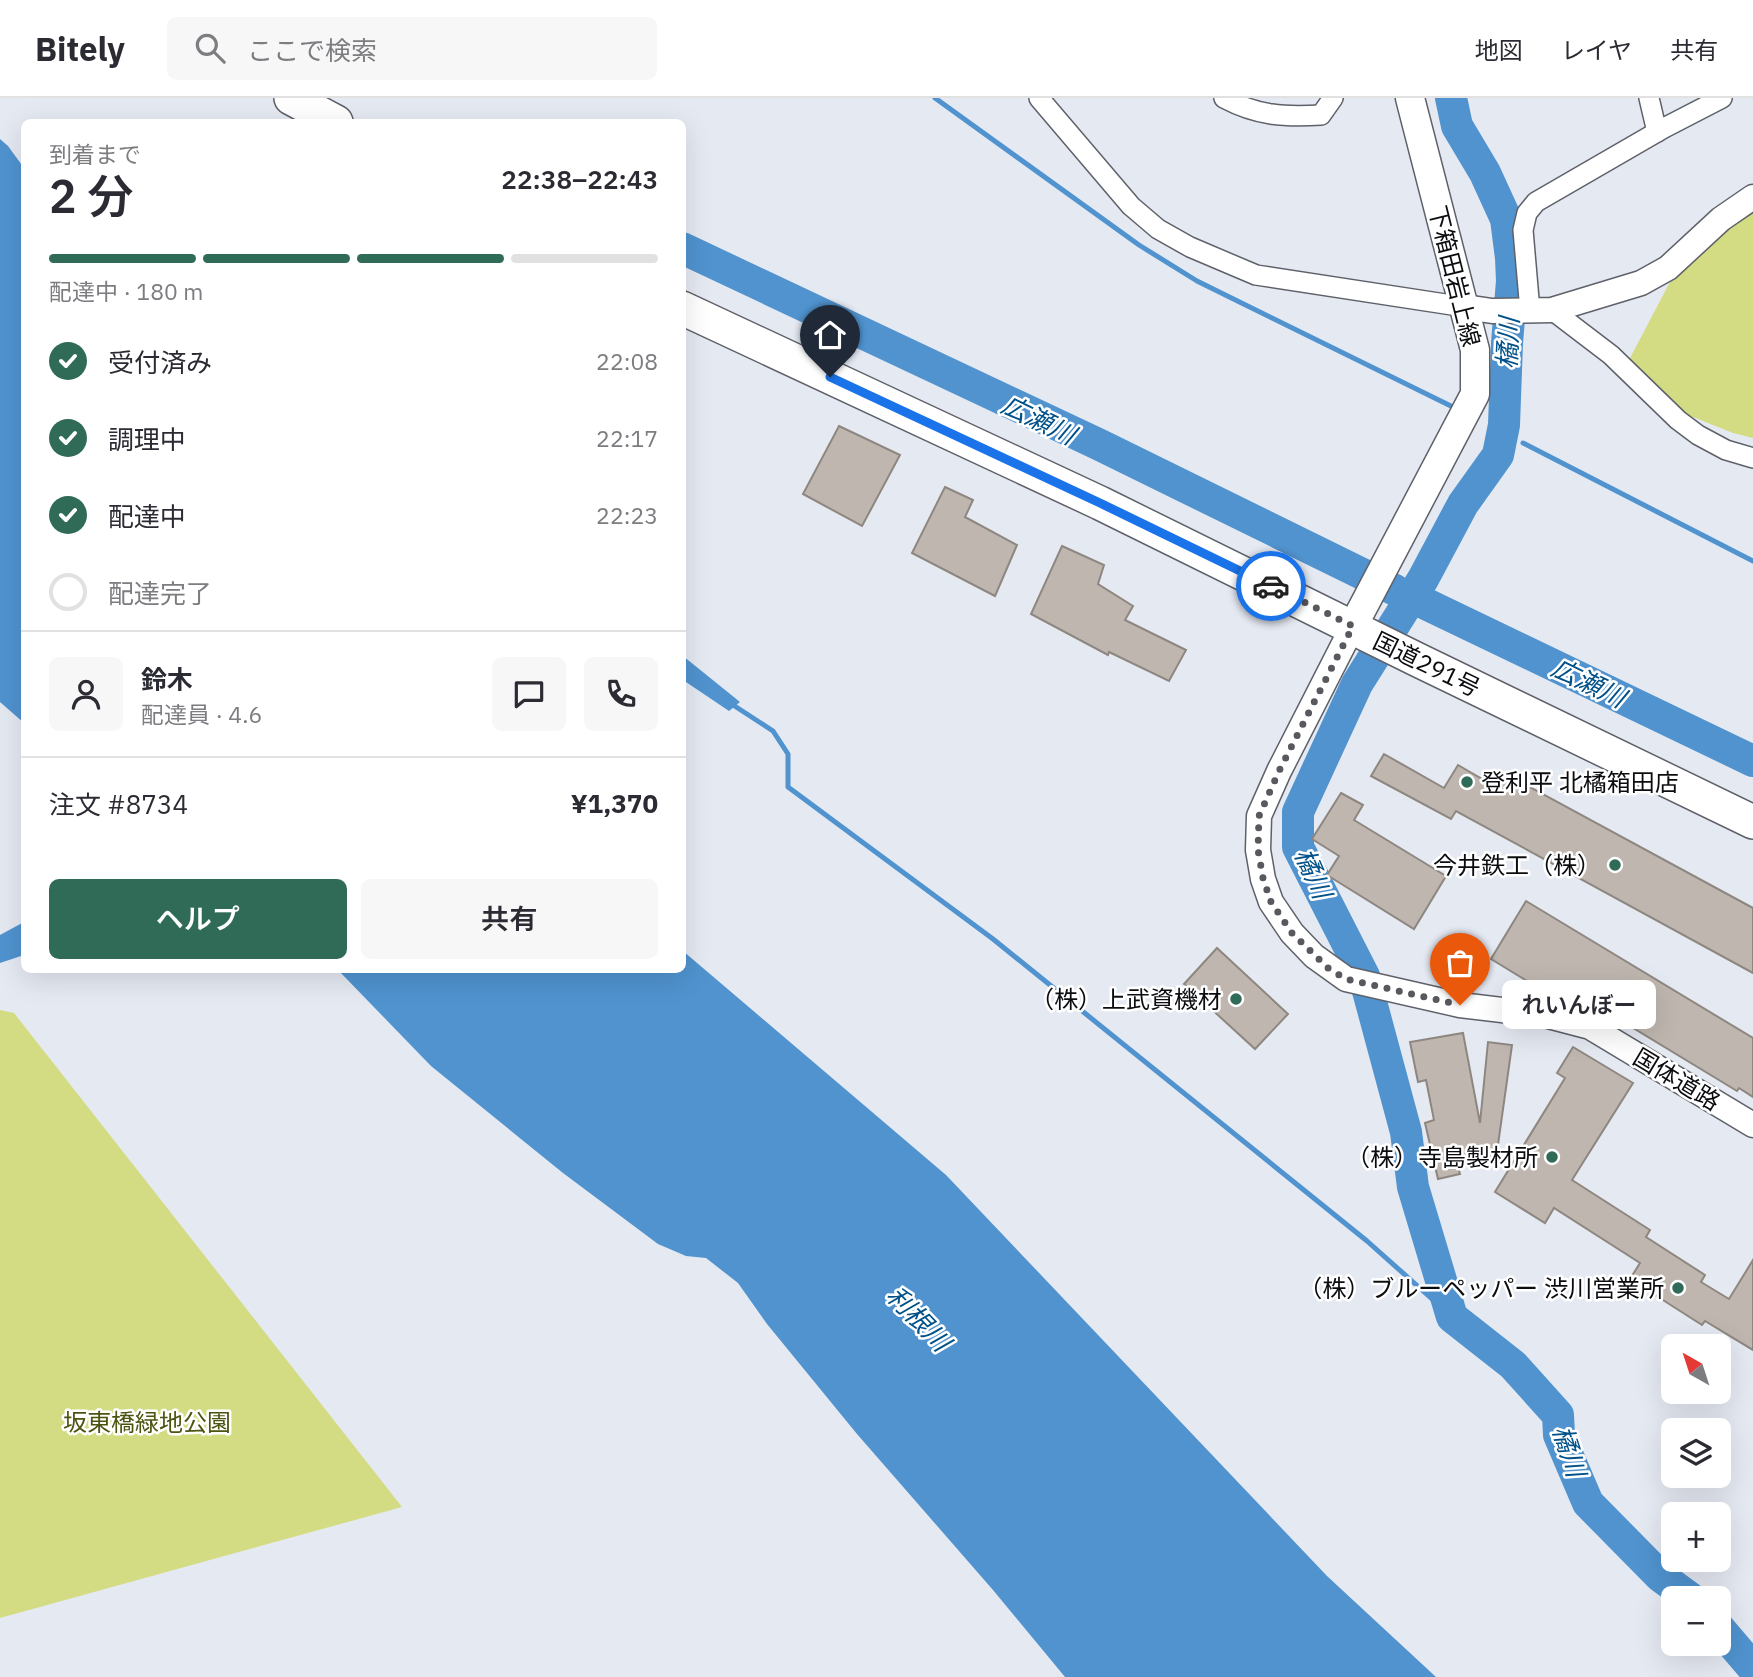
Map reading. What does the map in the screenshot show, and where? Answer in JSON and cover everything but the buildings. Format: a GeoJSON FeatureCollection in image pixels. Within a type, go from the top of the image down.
{"type":"FeatureCollection","features":[{"type":"Feature","properties":{"kind":"highway"},"geometry":{"type":"LineString","coordinates":[[291,98],[330,119]]}},
{"type":"Feature","properties":{"kind":"highway","name":"国道291号"},"geometry":{"type":"LineString","coordinates":[[686,310],[1100,503],[1753,822]]}},
{"type":"Feature","properties":{"kind":"main road","name":"下箱田岩上線"},"geometry":{"type":"LineString","coordinates":[[1363,632],[1370,596],[1475,394],[1478,309],[1410,98]]}},
{"type":"Feature","properties":{"kind":"street"},"geometry":{"type":"LineString","coordinates":[[1039,98],[1131,206],[1158,229],[1190,247],[1256,275],[1478,309],[1535,311],[1641,283],[1668,268],[1721,219],[1753,197]]}},
{"type":"Feature","properties":{"kind":"street"},"geometry":{"type":"LineString","coordinates":[[1224,98],[1247,110],[1290,116],[1321,115],[1333,98]]}},
{"type":"Feature","properties":{"kind":"street"},"geometry":{"type":"LineString","coordinates":[[1649,98],[1657,132]]}},
{"type":"Feature","properties":{"kind":"street"},"geometry":{"type":"LineString","coordinates":[[1535,311],[1523,230],[1527,212],[1535,202],[1722,98]]}},
{"type":"Feature","properties":{"kind":"street"},"geometry":{"type":"LineString","coordinates":[[1535,311],[1611,355],[1678,420],[1698,435],[1726,450],[1753,458]]}},
{"type":"Feature","properties":{"kind":"street","name":"国体道路"},"geometry":{"type":"LineString","coordinates":[[1363,632],[1259,816],[1258,850],[1263,878],[1271,902],[1292,933],[1314,956],[1346,979],[1460,1005],[1564,1019],[1590,1027],[1753,1125]]}},
{"type":"Feature","properties":{"kind":"green space"},"geometry":{"type":"Polygon","coordinates":[[[1753,206],[1753,438],[1683,413],[1629,360],[1671,280],[1753,206]]]}},
{"type":"Feature","properties":{"kind":"green space","name":"坂東橋緑地公園"},"geometry":{"type":"Polygon","coordinates":[[[0,1010],[14,1013],[402,1507],[0,1618],[0,1010]]]}},
{"type":"Feature","properties":{"kind":"water"},"geometry":{"type":"Polygon","coordinates":[[[0,139],[21,164],[21,720],[0,702],[0,139]]]}},
{"type":"Feature","properties":{"kind":"water"},"geometry":{"type":"Polygon","coordinates":[[[686,658],[740,702],[729,711],[686,682],[686,658]]]}},
{"type":"Feature","properties":{"kind":"water"},"geometry":{"type":"Polygon","coordinates":[[[21,924],[21,956],[0,963],[0,935],[21,924]]]}},
{"type":"Feature","properties":{"kind":"water","name":"利根川"},"geometry":{"type":"Polygon","coordinates":[[[686,954],[946,1175],[1327,1576],[1436,1677],[1065,1677],[857,1434],[767,1324],[738,1283],[706,1258],[686,1256],[658,1244],[563,1173],[431,1066],[341,973],[686,973],[686,954]]]}},
{"type":"Feature","properties":{"kind":"waterway"},"geometry":{"type":"LineString","coordinates":[[935,98],[1139,245],[1197,281],[1457,409]]}},
{"type":"Feature","properties":{"kind":"waterway","name":"橘川"},"geometry":{"type":"LineString","coordinates":[[1451,98],[1457,126],[1485,173],[1506,219],[1512,281],[1504,425],[1498,455],[1463,504],[1423,579],[1357,684],[1298,812],[1298,847],[1364,976],[1406,1132],[1413,1187],[1452,1317],[1513,1365],[1558,1415],[1559,1435],[1588,1503],[1660,1576],[1674,1586]]}},
{"type":"Feature","properties":{"kind":"waterway","name":"広瀬川"},"geometry":{"type":"LineString","coordinates":[[686,250],[1100,445],[1395,590]]}},
{"type":"Feature","properties":{"kind":"waterway"},"geometry":{"type":"LineString","coordinates":[[1523,443],[1753,561]]}},
{"type":"Feature","properties":{"kind":"waterway","name":"広瀬川"},"geometry":{"type":"LineString","coordinates":[[1426,604],[1753,761]]}},
{"type":"Feature","properties":{"kind":"waterway"},"geometry":{"type":"LineString","coordinates":[[730,703],[773,731],[788,754],[788,787],[993,939],[1367,1241],[1459,1323]]}},
{"type":"Feature","properties":{"kind":"waterway","name":"橘川"},"geometry":{"type":"LineString","coordinates":[[1731,1642],[1753,1668]]}},
{"type":"Feature","properties":{"kind":"way so far"},"geometry":{"type":"LineString","coordinates":[[1271,586],[1353,626],[1259,816],[1258,850],[1271,902],[1292,933],[1314,956],[1346,979],[1460,1005]]}},
{"type":"Feature","properties":{"kind":"place","name":"登利平 北橘箱田店"},"geometry":{"type":"Point","coordinates":[1467,782]}},
{"type":"Feature","properties":{"kind":"place","name":"今井鉄工（株）"},"geometry":{"type":"Point","coordinates":[1615,865]}},
{"type":"Feature","properties":{"kind":"place","name":"（株）上武資機材"},"geometry":{"type":"Point","coordinates":[1236,999]}},
{"type":"Feature","properties":{"kind":"place","name":"れいんぼー"},"geometry":{"type":"Point","coordinates":[1460,1005]}},
{"type":"Feature","properties":{"kind":"place","name":"（株）寺島製材所"},"geometry":{"type":"Point","coordinates":[1552,1157]}},
{"type":"Feature","properties":{"kind":"place","name":"（株）ブルーペッパー 渋川営業所"},"geometry":{"type":"Point","coordinates":[1678,1288]}},
{"type":"Feature","properties":{"kind":"route"},"geometry":{"type":"LineString","coordinates":[[830,377],[1271,586]]}}]}
